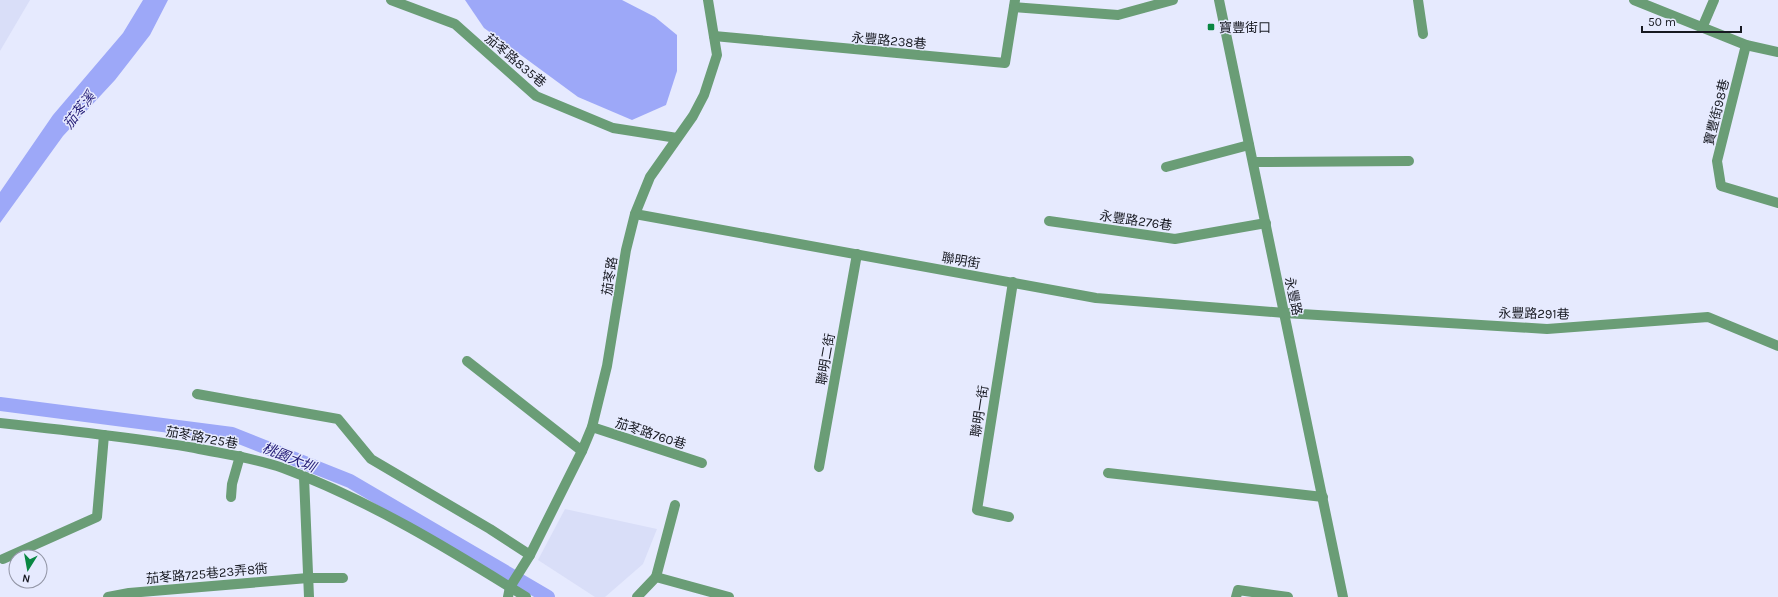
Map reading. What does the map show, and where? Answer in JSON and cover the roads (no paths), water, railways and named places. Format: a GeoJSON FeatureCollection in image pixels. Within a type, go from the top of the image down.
{"type":"FeatureCollection","features":[{"type":"Feature","properties":{"kind":"street","name":"茄苳路835巷"},"geometry":{"type":"LineString","coordinates":[[391,0],[455,24],[536,96],[613,128],[677,138]]}},
{"type":"Feature","properties":{"kind":"street","name":"茄苳路"},"geometry":{"type":"LineString","coordinates":[[510,589],[528,558],[582,451],[592,427],[607,366],[626,250],[634,214],[650,177],[693,116],[704,95],[716,55],[708,0]]}},
{"type":"Feature","properties":{"kind":"street"},"geometry":{"type":"LineString","coordinates":[[1014,3],[1118,15],[1174,0]]}},
{"type":"Feature","properties":{"kind":"street","name":"永豐路"},"geometry":{"type":"LineString","coordinates":[[1219,0],[1343,597]]}},
{"type":"Feature","properties":{"kind":"street"},"geometry":{"type":"LineString","coordinates":[[1418,0],[1423,34]]}},
{"type":"Feature","properties":{"kind":"street"},"geometry":{"type":"LineString","coordinates":[[1634,0],[1746,45],[1778,52]]}},
{"type":"Feature","properties":{"kind":"street"},"geometry":{"type":"LineString","coordinates":[[1702,28],[1714,0]]}},
{"type":"Feature","properties":{"kind":"street","name":"永豐路238巷"},"geometry":{"type":"LineString","coordinates":[[714,36],[1005,63],[1014,3]]}},
{"type":"Feature","properties":{"kind":"street","name":"寶豐街98巷"},"geometry":{"type":"LineString","coordinates":[[1746,45],[1717,161],[1721,186],[1778,203]]}},
{"type":"Feature","properties":{"kind":"street"},"geometry":{"type":"LineString","coordinates":[[1166,167],[1249,145]]}},
{"type":"Feature","properties":{"kind":"street"},"geometry":{"type":"LineString","coordinates":[[1253,162],[1409,161]]}},
{"type":"Feature","properties":{"kind":"street","name":"聯明街"},"geometry":{"type":"LineString","coordinates":[[634,214],[1096,298],[1285,313]]}},
{"type":"Feature","properties":{"kind":"street","name":"永豐路276巷"},"geometry":{"type":"LineString","coordinates":[[1049,221],[1175,239],[1266,223]]}},
{"type":"Feature","properties":{"kind":"street","name":"聯明二街"},"geometry":{"type":"LineString","coordinates":[[819,467],[857,254]]}},
{"type":"Feature","properties":{"kind":"street","name":"聯明一街"},"geometry":{"type":"LineString","coordinates":[[1009,517],[977,510],[1013,282]]}},
{"type":"Feature","properties":{"kind":"street","name":"永豐路291巷"},"geometry":{"type":"LineString","coordinates":[[1285,313],[1547,329],[1708,317],[1778,346]]}},
{"type":"Feature","properties":{"kind":"street"},"geometry":{"type":"LineString","coordinates":[[467,361],[582,451]]}},
{"type":"Feature","properties":{"kind":"street"},"geometry":{"type":"LineString","coordinates":[[197,394],[338,419],[371,459],[484,525],[528,558]]}},
{"type":"Feature","properties":{"kind":"street","name":"茄苳路725巷"},"geometry":{"type":"LineString","coordinates":[[0,423],[104,435],[240,456],[282,468],[393,518],[494,576],[510,589],[526,597]]}},
{"type":"Feature","properties":{"kind":"street","name":"茄苳路760巷"},"geometry":{"type":"LineString","coordinates":[[592,427],[702,463]]}},
{"type":"Feature","properties":{"kind":"street"},"geometry":{"type":"LineString","coordinates":[[3,558],[97,517],[104,435]]}},
{"type":"Feature","properties":{"kind":"street"},"geometry":{"type":"LineString","coordinates":[[231,498],[232,484],[240,456]]}},
{"type":"Feature","properties":{"kind":"street"},"geometry":{"type":"LineString","coordinates":[[1108,473],[1323,497]]}},
{"type":"Feature","properties":{"kind":"street"},"geometry":{"type":"LineString","coordinates":[[304,477],[309,597]]}},
{"type":"Feature","properties":{"kind":"street"},"geometry":{"type":"LineString","coordinates":[[637,597],[656,577],[675,505]]}},
{"type":"Feature","properties":{"kind":"street"},"geometry":{"type":"LineString","coordinates":[[656,577],[729,597]]}},
{"type":"Feature","properties":{"kind":"street","name":"茄苳路725巷23弄8衖"},"geometry":{"type":"LineString","coordinates":[[108,597],[129,593],[308,578],[343,578]]}},
{"type":"Feature","properties":{"kind":"street"},"geometry":{"type":"LineString","coordinates":[[1236,597],[1238,590],[1288,597]]}},
{"type":"Feature","properties":{"kind":"water","name":"茄苳溪"},"geometry":{"type":"Polygon","coordinates":[[[143,0],[168,0],[150,35],[115,80],[63,136],[0,223],[0,192],[53,115],[123,33],[143,0]]]}},
{"type":"Feature","properties":{"kind":"water"},"geometry":{"type":"Polygon","coordinates":[[[465,0],[622,0],[655,17],[677,35],[677,71],[666,105],[632,120],[578,97],[484,28],[465,0]]]}},
{"type":"Feature","properties":{"kind":"waterway","name":"桃園大圳"},"geometry":{"type":"LineString","coordinates":[[0,404],[232,434],[350,481],[548,597]]}},
{"type":"Feature","properties":{"kind":"place","name":"寶豐街口"},"geometry":{"type":"Point","coordinates":[1211,27]}}]}
